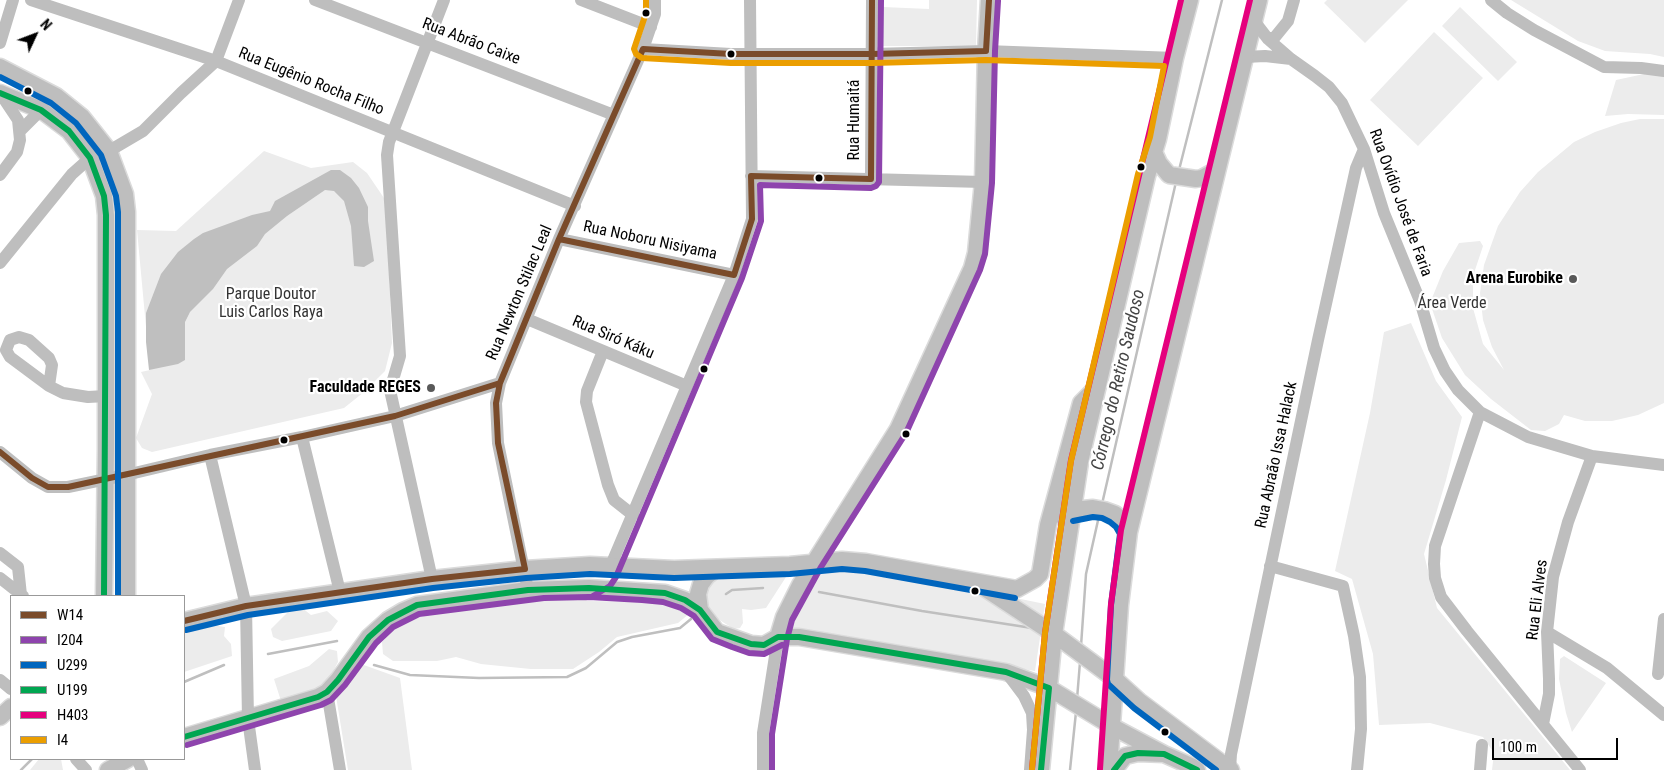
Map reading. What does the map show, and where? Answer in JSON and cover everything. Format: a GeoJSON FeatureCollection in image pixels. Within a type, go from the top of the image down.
{"type":"FeatureCollection","features":[{"type":"Feature","properties":{"kind":"main road"},"geometry":{"type":"LineString","coordinates":[[778,637],[784,617],[813,563],[898,429],[972,268],[976,253],[983,182],[989,0]]}},
{"type":"Feature","properties":{"kind":"main road"},"geometry":{"type":"LineString","coordinates":[[1041,770],[1054,634],[1080,462],[1146,176],[1154,152],[1190,0]]}},
{"type":"Feature","properties":{"kind":"main road"},"geometry":{"type":"LineString","coordinates":[[1109,770],[1120,606],[1130,532],[1259,0]]}},
{"type":"Feature","properties":{"kind":"main road"},"geometry":{"type":"LineString","coordinates":[[0,67],[69,105],[82,117],[109,151],[125,194],[127,212],[127,595]]}},
{"type":"Feature","properties":{"kind":"main road"},"geometry":{"type":"LineString","coordinates":[[0,93],[41,110],[69,131],[90,158],[104,196],[106,215],[104,595]]}},
{"type":"Feature","properties":{"kind":"main road"},"geometry":{"type":"LineString","coordinates":[[1154,152],[1159,163],[1169,175],[1196,179],[1217,170]]}},
{"type":"Feature","properties":{"kind":"main road"},"geometry":{"type":"LineString","coordinates":[[185,621],[246,606],[432,579],[525,569],[611,565],[674,569],[842,560],[866,562],[1016,589],[1035,580],[1040,574],[1047,533],[1080,403],[1098,386]]}},
{"type":"Feature","properties":{"kind":"main road"},"geometry":{"type":"LineString","coordinates":[[1069,443],[1080,462]]}},
{"type":"Feature","properties":{"kind":"main road"},"geometry":{"type":"LineString","coordinates":[[1047,533],[1071,512],[1093,508],[1115,514],[1123,521],[1130,532]]}},
{"type":"Feature","properties":{"kind":"main road"},"geometry":{"type":"LineString","coordinates":[[832,533],[834,544],[838,549],[866,562]]}},
{"type":"Feature","properties":{"kind":"main road"},"geometry":{"type":"LineString","coordinates":[[589,588],[605,579],[611,565]]}},
{"type":"Feature","properties":{"kind":"main road"},"geometry":{"type":"LineString","coordinates":[[700,610],[698,594],[700,584],[706,576],[717,568]]}},
{"type":"Feature","properties":{"kind":"main road"},"geometry":{"type":"LineString","coordinates":[[976,582],[1054,634],[1116,680],[1139,701],[1230,770]]}},
{"type":"Feature","properties":{"kind":"main road"},"geometry":{"type":"LineString","coordinates":[[185,737],[318,697],[327,692],[369,637],[388,620],[417,605],[528,590],[589,588],[665,593],[685,600],[700,610],[717,632],[751,644],[764,645],[778,637],[799,637],[1006,672],[1050,688],[1113,727],[1197,770]]}},
{"type":"Feature","properties":{"kind":"main road"},"geometry":{"type":"LineString","coordinates":[[0,717],[10,709]]}},
{"type":"Feature","properties":{"kind":"main road"},"geometry":{"type":"LineString","coordinates":[[1114,770],[1126,756],[1138,753],[1164,754]]}},
{"type":"Feature","properties":{"kind":"main road"},"geometry":{"type":"LineString","coordinates":[[108,770],[126,760]]}},
{"type":"Feature","properties":{"kind":"street"},"geometry":{"type":"LineString","coordinates":[[0,43],[13,0]]}},
{"type":"Feature","properties":{"kind":"street","name":"Rua Eugênio Rocha Filho"},"geometry":{"type":"LineString","coordinates":[[31,0],[216,61],[575,206]]}},
{"type":"Feature","properties":{"kind":"street"},"geometry":{"type":"LineString","coordinates":[[0,263],[72,174],[90,158],[109,151],[143,131],[181,92],[216,61],[239,0]]}},
{"type":"Feature","properties":{"kind":"street","name":"Rua Abrão Caixe"},"geometry":{"type":"LineString","coordinates":[[315,0],[614,115]]}},
{"type":"Feature","properties":{"kind":"street"},"geometry":{"type":"LineString","coordinates":[[432,579],[390,390],[400,356],[387,155],[393,133],[426,42],[444,0]]}},
{"type":"Feature","properties":{"kind":"street"},"geometry":{"type":"LineString","coordinates":[[581,0],[651,27]]}},
{"type":"Feature","properties":{"kind":"street","name":"Rua Newton Stilac Leal"},"geometry":{"type":"LineString","coordinates":[[528,590],[498,443],[496,403],[500,383],[559,239],[643,49],[655,14],[654,0]]}},
{"type":"Feature","properties":{"kind":"street"},"geometry":{"type":"LineString","coordinates":[[611,565],[734,275],[752,220],[750,0]]}},
{"type":"Feature","properties":{"kind":"street","name":"Rua Humaitá"},"geometry":{"type":"LineString","coordinates":[[871,180],[872,0]]}},
{"type":"Feature","properties":{"kind":"street"},"geometry":{"type":"LineString","coordinates":[[1268,39],[1275,37],[1288,21],[1294,0]]}},
{"type":"Feature","properties":{"kind":"street"},"geometry":{"type":"LineString","coordinates":[[1491,0],[1507,13],[1534,30],[1604,66],[1664,71]]}},
{"type":"Feature","properties":{"kind":"street","name":"Rua Ovídio José de Faria"},"geometry":{"type":"LineString","coordinates":[[1254,19],[1268,39],[1322,82],[1342,103],[1364,149],[1384,213],[1420,302],[1434,348],[1445,371],[1458,390],[1480,412],[1528,437],[1592,456],[1664,465]]}},
{"type":"Feature","properties":{"kind":"street"},"geometry":{"type":"LineString","coordinates":[[643,49],[750,54],[872,54],[986,51],[1175,58]]}},
{"type":"Feature","properties":{"kind":"street","name":"Rua Ovídio José de Faria"},"geometry":{"type":"LineString","coordinates":[[1245,57],[1265,56],[1291,59]]}},
{"type":"Feature","properties":{"kind":"street"},"geometry":{"type":"LineString","coordinates":[[0,93],[15,114],[20,132],[20,146],[0,175]]}},
{"type":"Feature","properties":{"kind":"street"},"geometry":{"type":"LineString","coordinates":[[20,132],[41,110]]}},
{"type":"Feature","properties":{"kind":"street","name":"Rua Abraão Issa Halack"},"geometry":{"type":"LineString","coordinates":[[1230,770],[1231,754],[1339,242],[1356,168],[1364,149]]}},
{"type":"Feature","properties":{"kind":"street"},"geometry":{"type":"LineString","coordinates":[[751,176],[983,182]]}},
{"type":"Feature","properties":{"kind":"street","name":"Rua Noboru Nisiyama"},"geometry":{"type":"LineString","coordinates":[[559,239],[734,275]]}},
{"type":"Feature","properties":{"kind":"street","name":"Rua Siró Káku"},"geometry":{"type":"LineString","coordinates":[[527,319],[687,386]]}},
{"type":"Feature","properties":{"kind":"street"},"geometry":{"type":"LineString","coordinates":[[603,351],[587,391],[586,402],[608,485],[614,500],[633,514]]}},
{"type":"Feature","properties":{"kind":"street"},"geometry":{"type":"LineString","coordinates":[[0,452],[32,478],[48,487],[68,487],[302,438],[395,416],[500,383]]}},
{"type":"Feature","properties":{"kind":"street"},"geometry":{"type":"LineString","coordinates":[[48,386],[63,393],[88,397],[106,396]]}},
{"type":"Feature","properties":{"kind":"street"},"geometry":{"type":"LineString","coordinates":[[1480,412],[1436,546],[1435,578],[1441,597],[1580,770]]}},
{"type":"Feature","properties":{"kind":"street"},"geometry":{"type":"LineString","coordinates":[[302,438],[340,592]]}},
{"type":"Feature","properties":{"kind":"street"},"geometry":{"type":"LineString","coordinates":[[210,456],[246,606],[248,719],[255,770]]}},
{"type":"Feature","properties":{"kind":"street","name":"Rua Eli Alves"},"geometry":{"type":"LineString","coordinates":[[1543,724],[1549,694],[1547,632],[1553,577],[1568,522],[1592,456]]}},
{"type":"Feature","properties":{"kind":"street"},"geometry":{"type":"LineString","coordinates":[[0,552],[18,567],[22,595]]}},
{"type":"Feature","properties":{"kind":"street"},"geometry":{"type":"LineString","coordinates":[[1270,566],[1343,586],[1354,636],[1360,677],[1361,729],[1357,770]]}},
{"type":"Feature","properties":{"kind":"street"},"geometry":{"type":"LineString","coordinates":[[0,578],[22,595]]}},
{"type":"Feature","properties":{"kind":"street"},"geometry":{"type":"LineString","coordinates":[[1658,674],[1664,619]]}},
{"type":"Feature","properties":{"kind":"street"},"geometry":{"type":"LineString","coordinates":[[1547,632],[1607,668],[1664,715]]}},
{"type":"Feature","properties":{"kind":"street"},"geometry":{"type":"LineString","coordinates":[[763,770],[763,733],[778,637]]}},
{"type":"Feature","properties":{"kind":"street"},"geometry":{"type":"LineString","coordinates":[[1006,672],[1024,696],[1032,713],[1033,728],[1030,770]]}},
{"type":"Feature","properties":{"kind":"street"},"geometry":{"type":"LineString","coordinates":[[0,680],[10,688]]}},
{"type":"Feature","properties":{"kind":"street"},"geometry":{"type":"LineString","coordinates":[[1033,728],[1050,688]]}},
{"type":"Feature","properties":{"kind":"street"},"geometry":{"type":"LineString","coordinates":[[327,692],[340,770]]}},
{"type":"Feature","properties":{"kind":"street"},"geometry":{"type":"LineString","coordinates":[[1480,770],[1482,746]]}},
{"type":"Feature","properties":{"kind":"street"},"geometry":{"type":"LineString","coordinates":[[77,760],[86,770]]}},
{"type":"Feature","properties":{"kind":"green space"},"geometry":{"type":"Polygon","coordinates":[[[929,0],[977,0],[976,46],[882,46],[883,7],[929,9],[929,0]]]}},
{"type":"Feature","properties":{"kind":"green space"},"geometry":{"type":"Polygon","coordinates":[[[1327,0],[1408,0],[1365,43],[1324,3],[1327,0]]]}},
{"type":"Feature","properties":{"kind":"green space"},"geometry":{"type":"Polygon","coordinates":[[[1511,0],[1664,0],[1664,57],[1650,54],[1605,51],[1578,41],[1511,0]]]}},
{"type":"Feature","properties":{"kind":"green space"},"geometry":{"type":"Polygon","coordinates":[[[1460,7],[1517,62],[1498,81],[1442,26],[1460,7]]]}},
{"type":"Feature","properties":{"kind":"green space"},"geometry":{"type":"Polygon","coordinates":[[[1434,32],[1483,78],[1418,146],[1370,100],[1434,32]]]}},
{"type":"Feature","properties":{"kind":"green space"},"geometry":{"type":"Polygon","coordinates":[[[1644,74],[1664,76],[1664,115],[1628,114],[1605,116],[1616,80],[1644,74]]]}},
{"type":"Feature","properties":{"kind":"green space","name":"Arena Eurobike"},"geometry":{"type":"Polygon","coordinates":[[[1640,119],[1664,119],[1664,403],[1638,415],[1612,421],[1585,421],[1564,415],[1559,424],[1545,431],[1531,430],[1491,399],[1465,375],[1442,338],[1430,303],[1443,271],[1459,243],[1480,241],[1483,246],[1473,276],[1473,308],[1483,344],[1504,370],[1492,347],[1483,320],[1480,293],[1484,265],[1498,226],[1520,192],[1538,172],[1574,142],[1595,132],[1640,119]]]}},
{"type":"Feature","properties":{"kind":"green space","name":"Parque Doutor Luis Carlos Raya"},"geometry":{"type":"Polygon","coordinates":[[[264,151],[311,168],[353,162],[367,173],[386,201],[392,343],[385,371],[364,392],[344,408],[152,452],[142,448],[136,438],[152,394],[141,372],[150,370],[137,230],[176,231],[264,151]]]}},
{"type":"Feature","properties":{"kind":"green space"},"geometry":{"type":"Polygon","coordinates":[[[1411,323],[1436,381],[1462,417],[1424,554],[1437,608],[1570,770],[1492,770],[1494,753],[1483,737],[1430,723],[1379,725],[1373,654],[1352,579],[1335,571],[1370,413],[1384,332],[1411,323]]]}},
{"type":"Feature","properties":{"kind":"green space"},"geometry":{"type":"Polygon","coordinates":[[[860,566],[1045,604],[1035,671],[784,631],[819,569],[860,566]]]}},
{"type":"Feature","properties":{"kind":"green space"},"geometry":{"type":"Polygon","coordinates":[[[771,575],[786,577],[766,608],[742,609],[743,623],[740,628],[734,629],[713,616],[704,603],[705,589],[716,580],[771,575]]]}},
{"type":"Feature","properties":{"kind":"green space"},"geometry":{"type":"Polygon","coordinates":[[[553,593],[581,593],[587,601],[650,602],[686,609],[689,614],[678,623],[617,637],[599,652],[573,669],[531,669],[481,664],[456,657],[437,661],[393,661],[383,654],[382,642],[401,622],[465,607],[485,606],[498,600],[519,596],[533,599],[553,593]]]}},
{"type":"Feature","properties":{"kind":"green space"},"geometry":{"type":"Polygon","coordinates":[[[301,607],[311,615],[327,611],[338,621],[331,631],[282,641],[273,637],[271,629],[291,609],[301,607]]]}},
{"type":"Feature","properties":{"kind":"green space"},"geometry":{"type":"Polygon","coordinates":[[[206,624],[225,627],[224,636],[231,644],[232,656],[185,672],[185,630],[206,624]]]}},
{"type":"Feature","properties":{"kind":"green space"},"geometry":{"type":"Polygon","coordinates":[[[329,649],[337,651],[338,662],[329,679],[318,689],[281,701],[274,679],[309,666],[329,649]]]}},
{"type":"Feature","properties":{"kind":"green space"},"geometry":{"type":"Polygon","coordinates":[[[1564,656],[1606,683],[1572,732],[1559,679],[1560,659],[1564,656]]]}},
{"type":"Feature","properties":{"kind":"green space"},"geometry":{"type":"Polygon","coordinates":[[[361,664],[400,678],[412,770],[348,770],[336,696],[339,682],[361,664]]]}},
{"type":"Feature","properties":{"kind":"green space"},"geometry":{"type":"Polygon","coordinates":[[[38,760],[61,760],[63,770],[30,770],[38,760]]]}},
{"type":"Feature","properties":{"kind":"shaded area"},"geometry":{"type":"Polygon","coordinates":[[[331,170],[340,170],[351,178],[359,188],[368,207],[368,221],[374,261],[364,267],[354,266],[351,226],[344,201],[334,191],[325,190],[287,216],[265,234],[257,246],[227,269],[213,289],[190,312],[185,322],[185,360],[178,364],[149,370],[146,342],[146,313],[161,274],[178,252],[203,233],[252,215],[270,211],[275,201],[331,170]]]}},
{"type":"Feature","properties":{"kind":"waterway","name":"Córrego do Retiro Saudoso"},"geometry":{"type":"LineString","coordinates":[[1179,170],[1222,0]]}},
{"type":"Feature","properties":{"kind":"waterway","name":"Córrego do Retiro Saudoso"},"geometry":{"type":"LineString","coordinates":[[1102,504],[1176,182]]}},
{"type":"Feature","properties":{"kind":"waterway","name":"Córrego do Retiro Saudoso"},"geometry":{"type":"LineString","coordinates":[[1081,646],[1086,574],[1099,516]]}},
{"type":"Feature","properties":{"kind":"waterway"},"geometry":{"type":"LineString","coordinates":[[726,594],[732,590],[763,588]]}},
{"type":"Feature","properties":{"kind":"waterway"},"geometry":{"type":"LineString","coordinates":[[819,592],[922,611],[1032,628]]}},
{"type":"Feature","properties":{"kind":"waterway"},"geometry":{"type":"LineString","coordinates":[[374,665],[410,675],[479,678],[567,677],[586,668],[617,642],[632,637],[680,628],[691,619]]}},
{"type":"Feature","properties":{"kind":"waterway"},"geometry":{"type":"LineString","coordinates":[[268,654],[337,641]]}},
{"type":"Feature","properties":{"kind":"waterway","name":"Córrego do Retiro Saudoso"},"geometry":{"type":"LineString","coordinates":[[1077,699],[1080,662]]}},
{"type":"Feature","properties":{"kind":"waterway"},"geometry":{"type":"LineString","coordinates":[[185,682],[224,665]]}},
{"type":"Feature","properties":{"kind":"waterway","name":"Córrego do Retiro Saudoso"},"geometry":{"type":"LineString","coordinates":[[1070,770],[1076,712]]}},
{"type":"Feature","properties":{"kind":"waterway"},"geometry":{"type":"LineString","coordinates":[[21,770],[31,760]]}},
{"type":"Feature","properties":{"kind":"transit line","name":"I4"},"geometry":{"type":"LineString","coordinates":[[646,0],[646,13],[634,49],[636,54],[642,58],[731,63],[872,63],[986,60],[1164,66],[1150,137],[1138,174],[1071,461],[1045,633],[1032,769]]}},
{"type":"Feature","properties":{"kind":"transit line","name":"W14"},"geometry":{"type":"LineString","coordinates":[[559,239],[734,275],[752,219],[751,176],[871,179],[872,0]]}},
{"type":"Feature","properties":{"kind":"transit line","name":"I204"},"geometry":{"type":"LineString","coordinates":[[593,596],[610,586],[616,577],[742,278],[761,221],[760,185],[871,188],[879,182],[881,0]]}},
{"type":"Feature","properties":{"kind":"transit line","name":"W14"},"geometry":{"type":"LineString","coordinates":[[185,621],[246,606],[432,579],[525,569],[498,443],[496,403],[500,383],[559,239],[643,49],[731,54],[872,54],[986,51],[989,0]]}},
{"type":"Feature","properties":{"kind":"transit line","name":"H403"},"geometry":{"type":"LineString","coordinates":[[1032,769],[1045,633],[1071,460],[1181,0]]}},
{"type":"Feature","properties":{"kind":"transit line","name":"H403"},"geometry":{"type":"LineString","coordinates":[[1100,769],[1111,604],[1121,530],[1250,0]]}},
{"type":"Feature","properties":{"kind":"transit line","name":"I204"},"geometry":{"type":"LineString","coordinates":[[772,770],[772,734],[787,639],[792,620],[821,567],[906,433],[980,270],[985,254],[992,183],[998,1]]}},
{"type":"Feature","properties":{"kind":"transit line","name":"U299"},"geometry":{"type":"LineString","coordinates":[[0,77],[51,103],[76,123],[101,155],[116,196],[118,212],[118,595]]}},
{"type":"Feature","properties":{"kind":"transit line","name":"U199"},"geometry":{"type":"LineString","coordinates":[[0,93],[41,110],[69,131],[90,158],[104,196],[106,215],[104,595]]}},
{"type":"Feature","properties":{"kind":"transit line","name":"W14"},"geometry":{"type":"LineString","coordinates":[[0,452],[32,478],[48,487],[68,487],[395,416],[500,383]]}},
{"type":"Feature","properties":{"kind":"transit line","name":"U299"},"geometry":{"type":"LineString","coordinates":[[1073,521],[1093,517],[1102,518],[1116,527],[1120,534],[1111,605],[1108,684],[1134,708],[1216,770]]}},
{"type":"Feature","properties":{"kind":"transit line","name":"U299"},"geometry":{"type":"LineString","coordinates":[[186,630],[248,615],[433,588],[526,578],[590,574],[674,578],[790,574],[842,569],[865,571],[1015,598]]}},
{"type":"Feature","properties":{"kind":"transit line","name":"U199"},"geometry":{"type":"LineString","coordinates":[[185,737],[318,697],[327,692],[369,637],[388,620],[417,605],[528,590],[589,588],[665,593],[685,600],[700,610],[717,632],[751,644],[764,645],[778,637],[799,637],[1006,672],[1049,688],[1041,770]]}},
{"type":"Feature","properties":{"kind":"transit line","name":"I204"},"geometry":{"type":"LineString","coordinates":[[187,745],[321,705],[331,700],[345,685],[376,643],[393,627],[419,614],[544,598],[589,597],[642,600],[663,602],[681,608],[694,616],[712,639],[749,653],[764,654],[782,645]]}},
{"type":"Feature","properties":{"kind":"transit line","name":"U199"},"geometry":{"type":"LineString","coordinates":[[1114,770],[1125,756],[1138,753],[1164,754],[1197,770]]}},
{"type":"Feature","properties":{"kind":"place","name":"Arena Eurobike"},"geometry":{"type":"Point","coordinates":[1573,279]}},
{"type":"Feature","properties":{"kind":"place","name":"Faculdade REGES"},"geometry":{"type":"Point","coordinates":[431,388]}},
{"type":"Feature","properties":{"kind":"park label","name":"Área Verde"},"geometry":{"type":"Point","coordinates":[1452,304]}}]}
